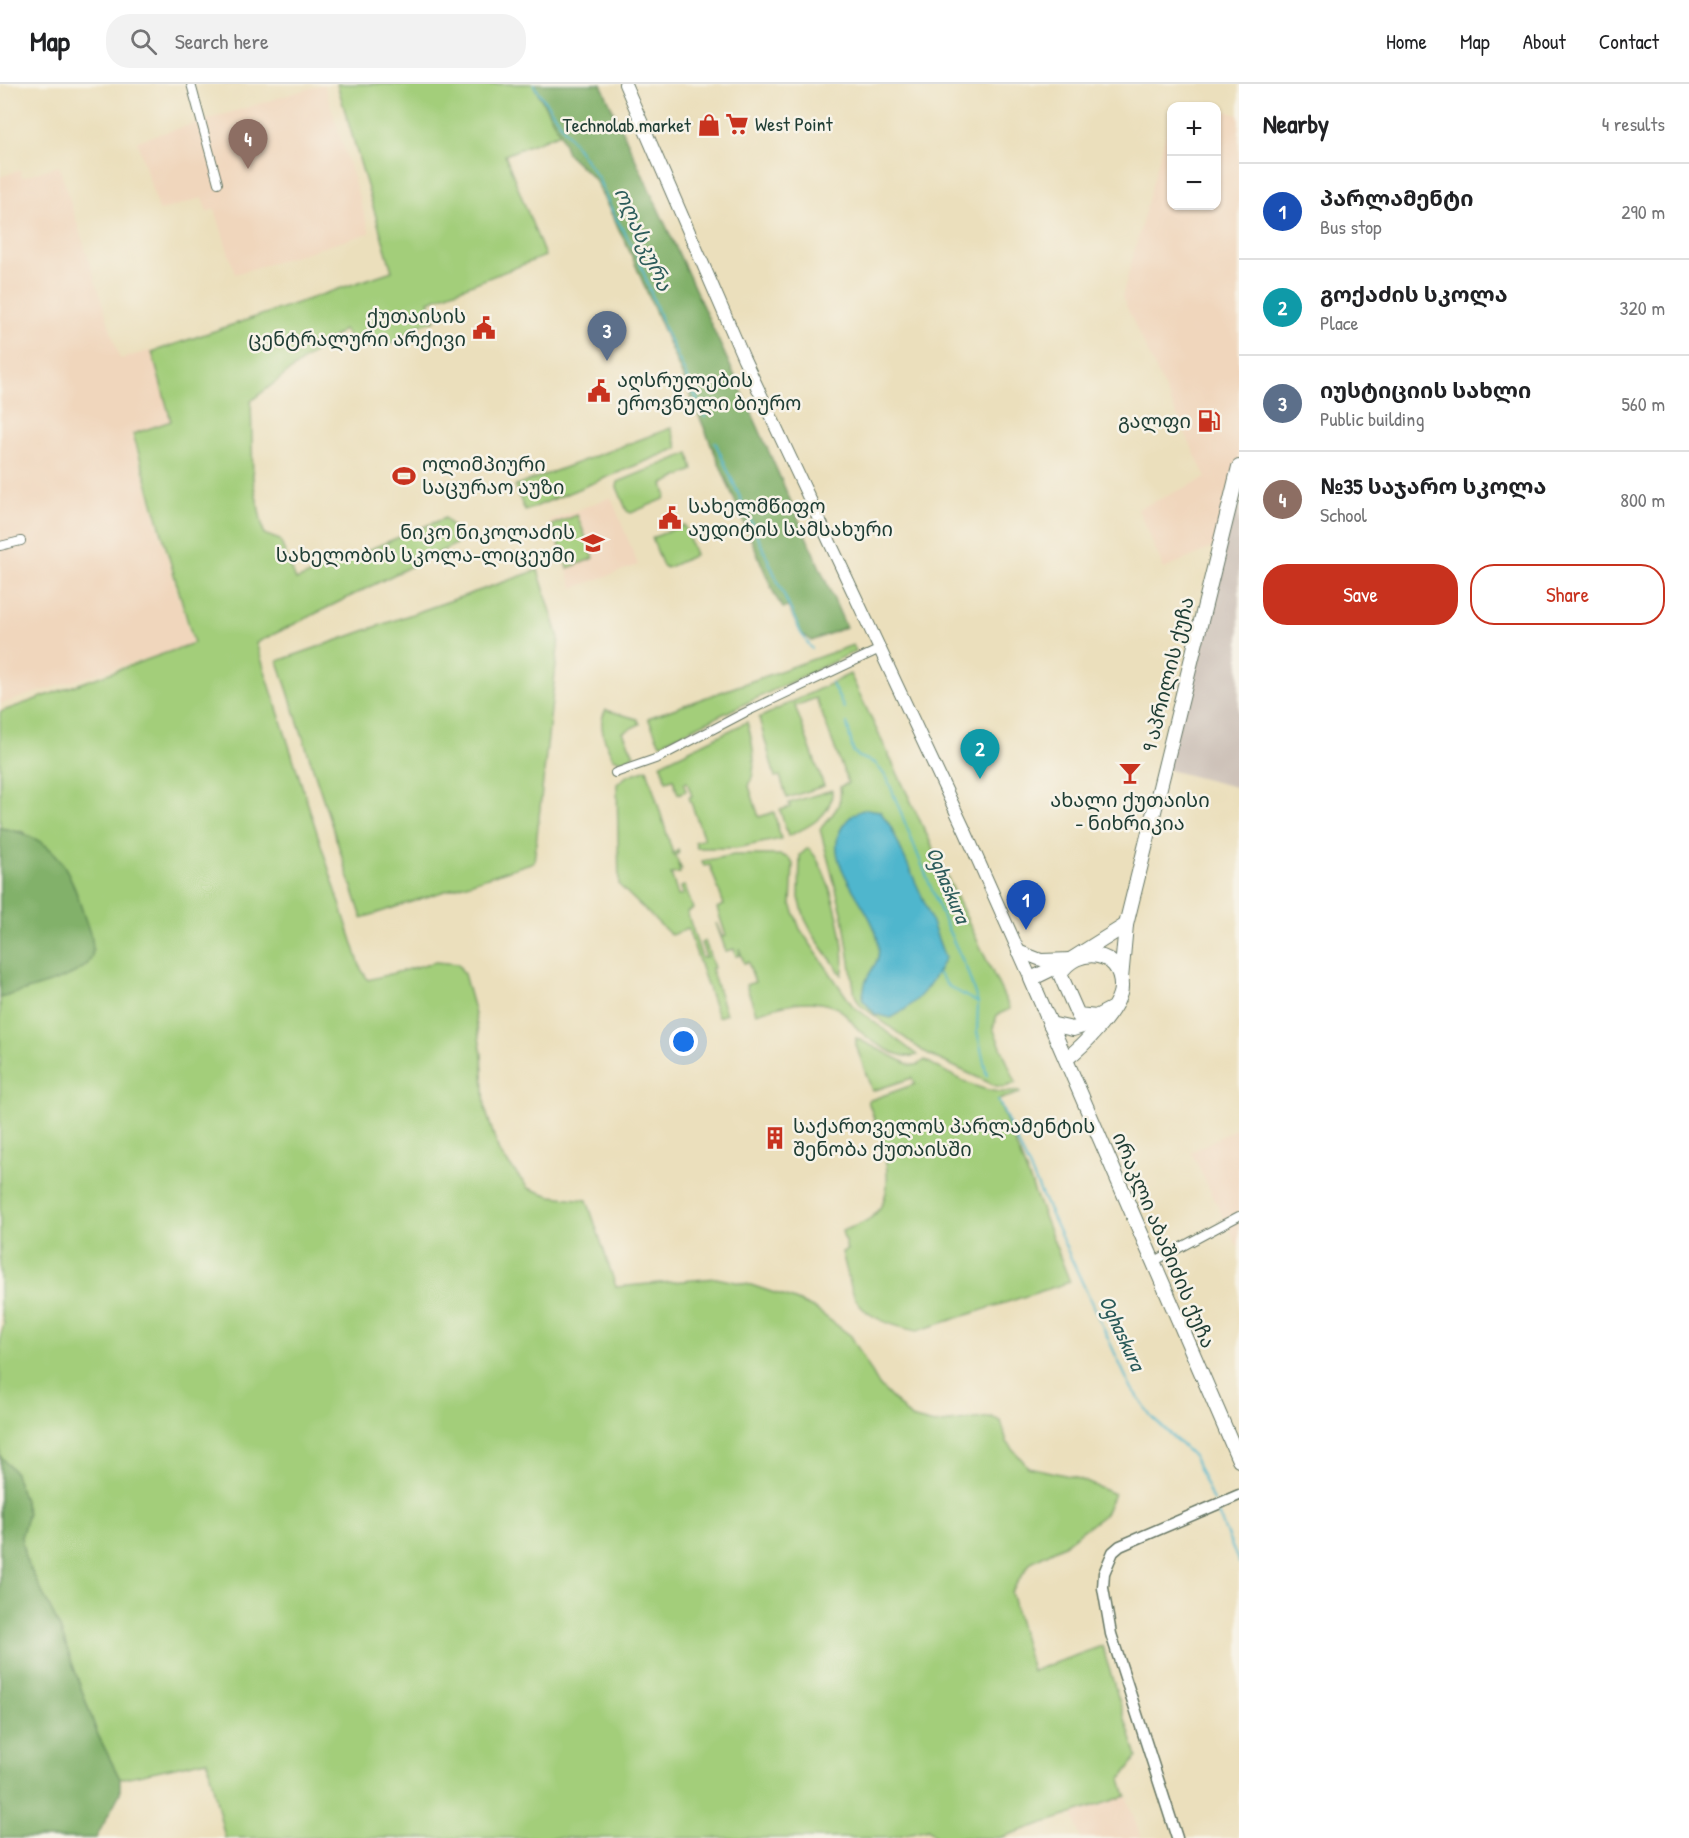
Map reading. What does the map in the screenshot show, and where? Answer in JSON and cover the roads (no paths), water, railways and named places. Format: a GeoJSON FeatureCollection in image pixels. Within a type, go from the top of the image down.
{"type":"FeatureCollection","features":[{"type":"Feature","properties":{"kind":"main road","name":"ირაკლი აბაშიძის ქუჩა"},"geometry":{"type":"LineString","coordinates":[[625,84],[744,359],[1031,979],[1239,1460]]}},
{"type":"Feature","properties":{"kind":"main road","name":"9 აპრილის ქუჩა"},"geometry":{"type":"LineString","coordinates":[[1121,979],[1126,925],[1239,467]]}},
{"type":"Feature","properties":{"kind":"main road"},"geometry":{"type":"LineString","coordinates":[[1031,979],[1072,959],[1126,925]]}},
{"type":"Feature","properties":{"kind":"main road"},"geometry":{"type":"LineString","coordinates":[[1018,951],[1041,960],[1072,959],[1084,955],[1102,957],[1116,968],[1121,979],[1119,997],[1113,1008],[1081,1048],[1066,1059]]}},
{"type":"Feature","properties":{"kind":"main road"},"geometry":{"type":"LineString","coordinates":[[1072,959],[1060,974],[1078,1016],[1096,1017],[1113,1008]]}},
{"type":"Feature","properties":{"kind":"main road"},"geometry":{"type":"LineString","coordinates":[[1050,1024],[1073,1029],[1103,1019]]}},
{"type":"Feature","properties":{"kind":"street"},"geometry":{"type":"LineString","coordinates":[[191,84],[218,183]]}},
{"type":"Feature","properties":{"kind":"street"},"geometry":{"type":"LineString","coordinates":[[0,546],[21,541]]}},
{"type":"Feature","properties":{"kind":"street"},"geometry":{"type":"LineString","coordinates":[[615,773],[646,764],[880,649]]}},
{"type":"Feature","properties":{"kind":"street"},"geometry":{"type":"LineString","coordinates":[[1153,1262],[1239,1216]]}},
{"type":"Feature","properties":{"kind":"street"},"geometry":{"type":"LineString","coordinates":[[1177,1838],[1111,1634],[1103,1588],[1104,1573],[1113,1552],[1120,1546],[1239,1495]]}},
{"type":"Feature","properties":{"kind":"water"},"geometry":{"type":"Polygon","coordinates":[[[867,809],[880,811],[891,827],[924,901],[945,958],[923,993],[909,1007],[891,1018],[875,1014],[862,999],[866,981],[877,959],[878,942],[874,928],[849,883],[837,853],[838,838],[844,824],[854,814],[867,809]]]}},
{"type":"Feature","properties":{"kind":"waterway","name":"ოღასკურა"},"geometry":{"type":"LineString","coordinates":[[533,84],[598,178],[613,213],[636,252],[664,328],[705,417]]}},
{"type":"Feature","properties":{"kind":"waterway","name":"Oghaskura"},"geometry":{"type":"LineString","coordinates":[[715,442],[801,633],[812,649]]}},
{"type":"Feature","properties":{"kind":"waterway","name":"Oghaskura"},"geometry":{"type":"LineString","coordinates":[[831,682],[844,708]]}},
{"type":"Feature","properties":{"kind":"waterway","name":"Oghaskura"},"geometry":{"type":"LineString","coordinates":[[847,723],[853,751],[859,757],[875,763],[887,778],[946,925],[967,970],[978,1003],[977,1031],[987,1076]]}},
{"type":"Feature","properties":{"kind":"waterway"},"geometry":{"type":"LineString","coordinates":[[938,973],[948,986],[978,1003]]}},
{"type":"Feature","properties":{"kind":"waterway","name":"Oghaskura"},"geometry":{"type":"LineString","coordinates":[[998,1100],[1130,1386],[1151,1416],[1194,1457],[1213,1501]]}},
{"type":"Feature","properties":{"kind":"waterway","name":"Oghaskura"},"geometry":{"type":"LineString","coordinates":[[1216,1509],[1239,1563]]}},
{"type":"Feature","properties":{"kind":"place","name":"West Point"},"geometry":{"type":"Point","coordinates":[737,124]}},
{"type":"Feature","properties":{"kind":"place","name":"Technolab.market"},"geometry":{"type":"Point","coordinates":[709,125]}},
{"type":"Feature","properties":{"kind":"place","name":"№35 საჯარო სკოლა"},"geometry":{"type":"Point","coordinates":[248,169]}},
{"type":"Feature","properties":{"kind":"place","name":"ქუთაისის ცენტრალური არქივი"},"geometry":{"type":"Point","coordinates":[484,328]}},
{"type":"Feature","properties":{"kind":"place","name":"იუსტიციის სახლი"},"geometry":{"type":"Point","coordinates":[607,361]}},
{"type":"Feature","properties":{"kind":"place","name":"აღსრულების ეროვნული ბიურო"},"geometry":{"type":"Point","coordinates":[599,391]}},
{"type":"Feature","properties":{"kind":"place","name":"გალფი"},"geometry":{"type":"Point","coordinates":[1209,421]}},
{"type":"Feature","properties":{"kind":"place","name":"ოლიმპიური საცურაო აუზი"},"geometry":{"type":"Point","coordinates":[404,476]}},
{"type":"Feature","properties":{"kind":"place","name":"სახელმწიფო აუდიტის სამსახური"},"geometry":{"type":"Point","coordinates":[670,518]}},
{"type":"Feature","properties":{"kind":"place","name":"ნიკო ნიკოლაძის სახელობის სკოლა-ლიცეუმი"},"geometry":{"type":"Point","coordinates":[593,543]}},
{"type":"Feature","properties":{"kind":"place","name":"ახალი ქუთაისი - ნიხრიკია"},"geometry":{"type":"Point","coordinates":[1130,773]}},
{"type":"Feature","properties":{"kind":"place","name":"გოქაძის სკოლა"},"geometry":{"type":"Point","coordinates":[980,779]}},
{"type":"Feature","properties":{"kind":"place","name":"პარლამენტი"},"geometry":{"type":"Point","coordinates":[1026,930]}},
{"type":"Feature","properties":{"kind":"place","name":"საქართველოს პარლამენტის შენობა ქუთაისში"},"geometry":{"type":"Point","coordinates":[775,1138]}}]}
